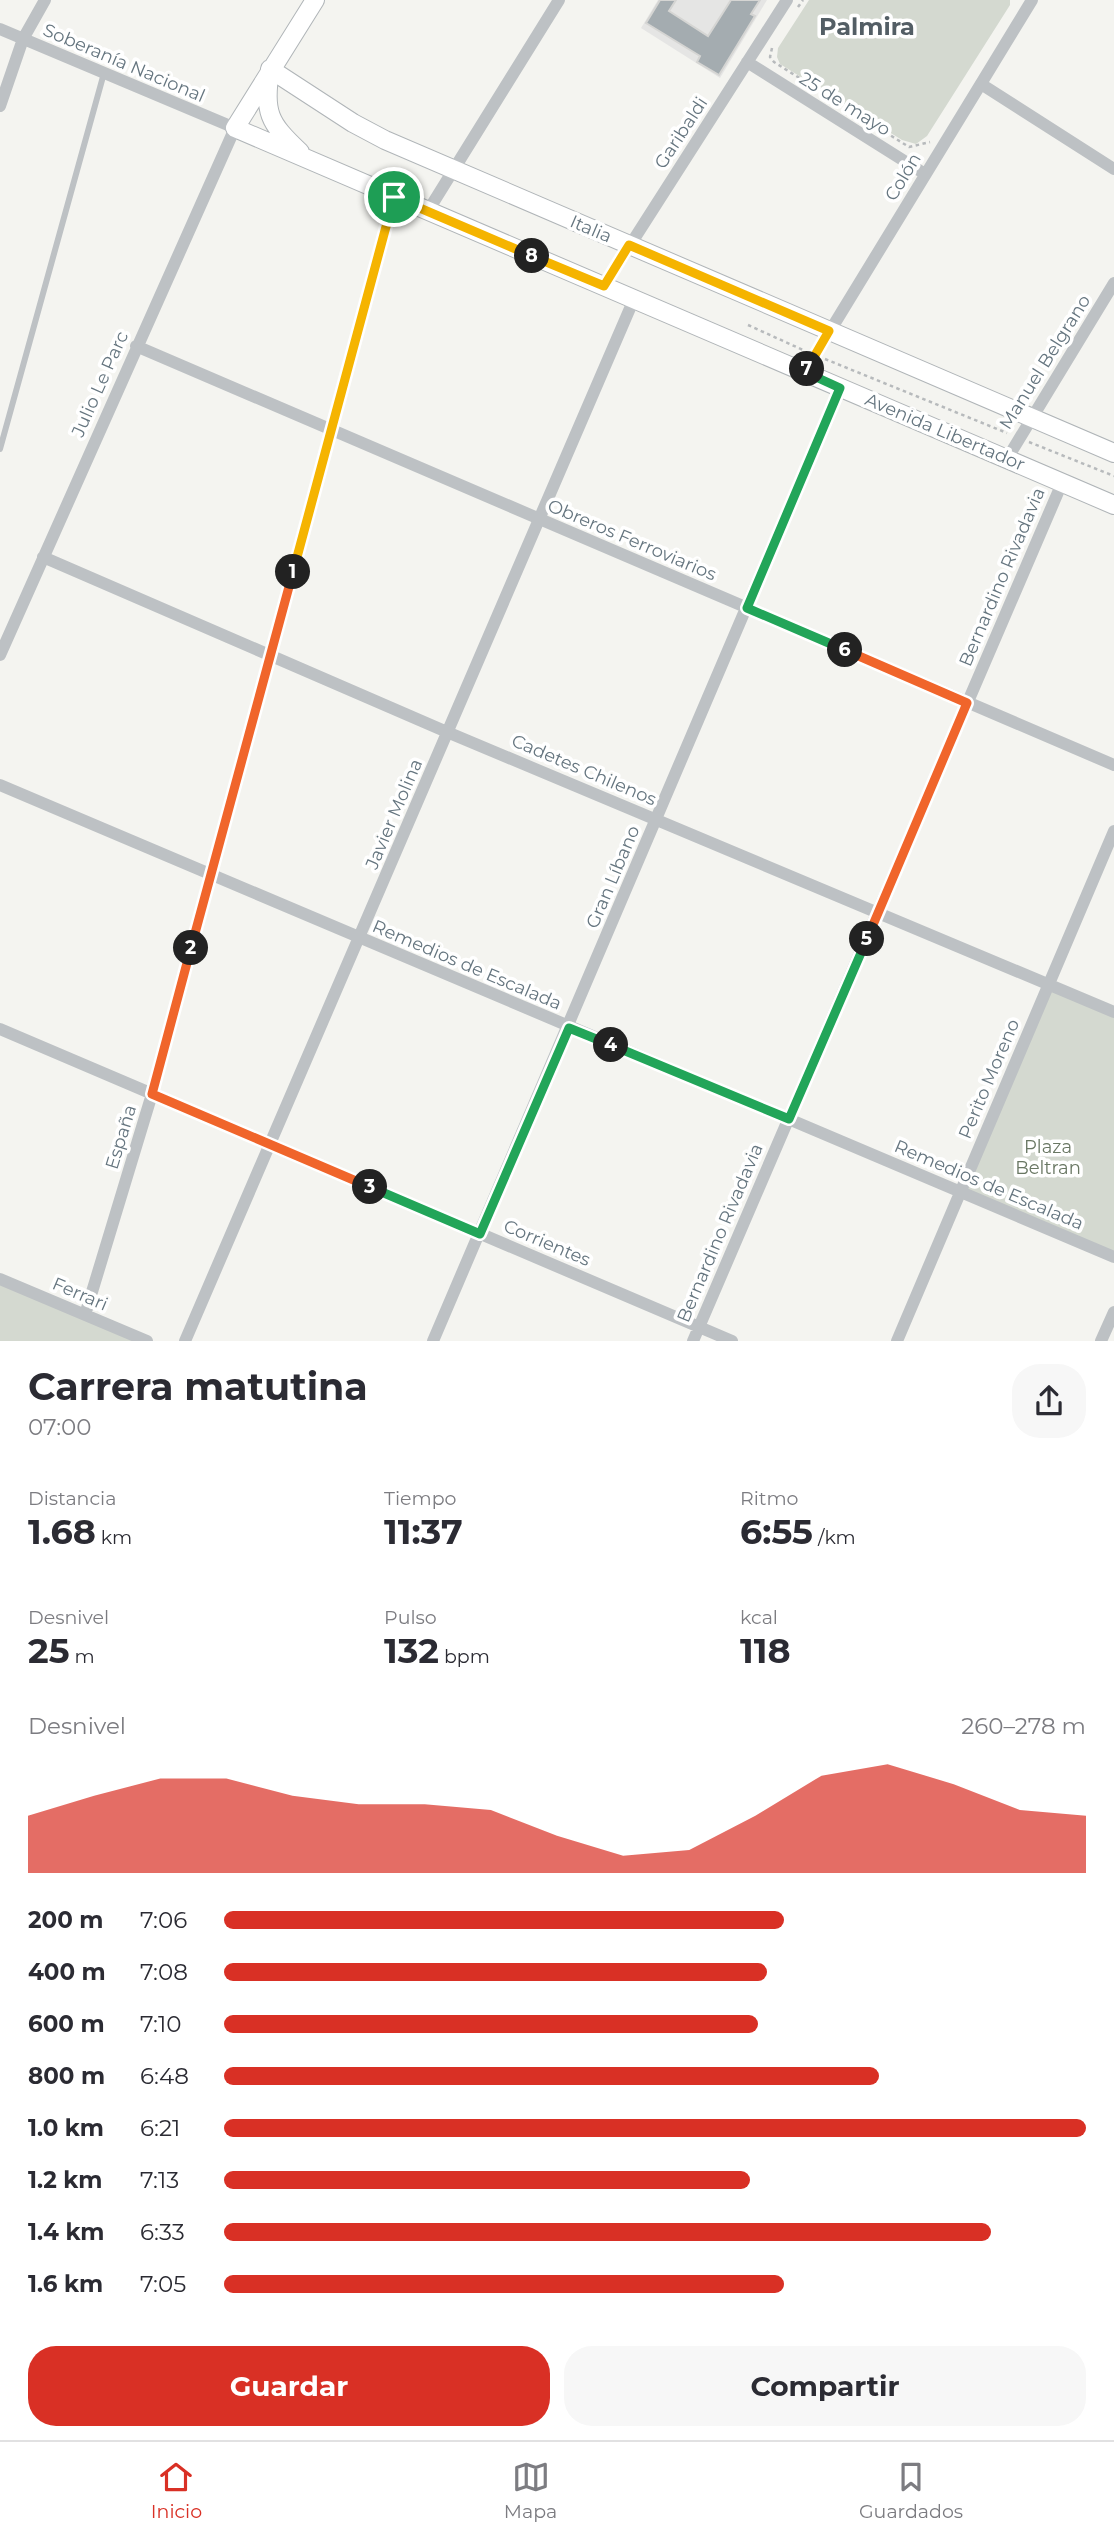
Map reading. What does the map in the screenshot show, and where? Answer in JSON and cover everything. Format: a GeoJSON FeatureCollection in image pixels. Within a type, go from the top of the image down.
{"type":"FeatureCollection","features":[{"type":"Feature","properties":{"kind":"main road"},"geometry":{"type":"LineString","coordinates":[[235,128],[315,0]]}},
{"type":"Feature","properties":{"kind":"main road"},"geometry":{"type":"LineString","coordinates":[[270,69],[268,114],[275,127],[308,159]]}},
{"type":"Feature","properties":{"kind":"main road","name":"Italia"},"geometry":{"type":"LineString","coordinates":[[270,69],[368,132],[1114,453]]}},
{"type":"Feature","properties":{"kind":"main road","name":"Avenida Libertador"},"geometry":{"type":"LineString","coordinates":[[235,128],[1114,505]]}},
{"type":"Feature","properties":{"kind":"street"},"geometry":{"type":"LineString","coordinates":[[0,106],[23,39],[46,0]]}},
{"type":"Feature","properties":{"kind":"street"},"geometry":{"type":"LineString","coordinates":[[428,211],[559,0]]}},
{"type":"Feature","properties":{"kind":"street","name":"Colón"},"geometry":{"type":"LineString","coordinates":[[805,372],[1032,0]]}},
{"type":"Feature","properties":{"kind":"street","name":"Garibaldi"},"geometry":{"type":"LineString","coordinates":[[604,286],[747,62],[792,5]]}},
{"type":"Feature","properties":{"kind":"street","name":"Soberanía Nacional"},"geometry":{"type":"LineString","coordinates":[[0,29],[235,128]]}},
{"type":"Feature","properties":{"kind":"street","name":"25 de mayo"},"geometry":{"type":"LineString","coordinates":[[747,62],[925,174]]}},
{"type":"Feature","properties":{"kind":"street"},"geometry":{"type":"LineString","coordinates":[[981,84],[1114,169]]}},
{"type":"Feature","properties":{"kind":"street","name":"Julio Le Parc"},"geometry":{"type":"LineString","coordinates":[[0,655],[235,128]]}},
{"type":"Feature","properties":{"kind":"street","name":"España"},"geometry":{"type":"LineString","coordinates":[[85,1315],[152,1094],[394,197]]}},
{"type":"Feature","properties":{"kind":"street","name":"Manuel Belgrano"},"geometry":{"type":"LineString","coordinates":[[1007,459],[1114,284]]}},
{"type":"Feature","properties":{"kind":"street","name":"Javier Molina"},"geometry":{"type":"LineString","coordinates":[[185,1341],[634,299]]}},
{"type":"Feature","properties":{"kind":"street","name":"Obreros Ferroviarios"},"geometry":{"type":"LineString","coordinates":[[136,346],[1114,765]]}},
{"type":"Feature","properties":{"kind":"street","name":"Gran Líbano"},"geometry":{"type":"LineString","coordinates":[[433,1341],[569,1028],[840,388]]}},
{"type":"Feature","properties":{"kind":"street","name":"Bernardino Rivadavia"},"geometry":{"type":"LineString","coordinates":[[693,1341],[1062,483]]}},
{"type":"Feature","properties":{"kind":"street","name":"Cadetes Chilenos"},"geometry":{"type":"LineString","coordinates":[[43,556],[447,732],[1114,1012]]}},
{"type":"Feature","properties":{"kind":"street","name":"Remedios de Escalada"},"geometry":{"type":"LineString","coordinates":[[0,785],[1114,1257]]}},
{"type":"Feature","properties":{"kind":"street","name":"Perito Moreno"},"geometry":{"type":"LineString","coordinates":[[897,1341],[1114,831]]}},
{"type":"Feature","properties":{"kind":"street","name":"Corrientes"},"geometry":{"type":"LineString","coordinates":[[0,1029],[732,1341]]}},
{"type":"Feature","properties":{"kind":"street","name":"Ferrari"},"geometry":{"type":"LineString","coordinates":[[0,1279],[147,1341]]}},
{"type":"Feature","properties":{"kind":"street"},"geometry":{"type":"LineString","coordinates":[[1101,1341],[1114,1312]]}},
{"type":"Feature","properties":{"kind":"lane"},"geometry":{"type":"LineString","coordinates":[[0,449],[104,73]]}},
{"type":"Feature","properties":{"kind":"path"},"geometry":{"type":"LineString","coordinates":[[792,5],[803,0]]}},
{"type":"Feature","properties":{"kind":"path"},"geometry":{"type":"LineString","coordinates":[[778,39],[770,57],[774,62],[909,146],[927,145],[935,138]]}},
{"type":"Feature","properties":{"kind":"path"},"geometry":{"type":"LineString","coordinates":[[748,325],[815,355],[1114,476]]}},
{"type":"Feature","properties":{"kind":"shaded area"},"geometry":{"type":"Polygon","coordinates":[[[658,0],[767,0],[720,78],[641,28],[658,0]]]}},
{"type":"Feature","properties":{"kind":"green space"},"geometry":{"type":"Polygon","coordinates":[[[809,0],[1010,0],[1010,5],[927,136],[916,144],[902,140],[780,64],[777,57],[778,48],[809,0]]]}},
{"type":"Feature","properties":{"kind":"green space","name":"Plaza Beltran"},"geometry":{"type":"Polygon","coordinates":[[[1048,984],[1114,1012],[1114,1257],[961,1192],[1048,984]]]}},
{"type":"Feature","properties":{"kind":"green space"},"geometry":{"type":"Polygon","coordinates":[[[0,1279],[147,1341],[0,1341],[0,1279]]]}},
{"type":"Feature","properties":{"kind":"building"},"geometry":{"type":"Polygon","coordinates":[[[660,0],[676,0],[669,11],[708,36],[731,0],[760,0],[751,14],[755,16],[719,75],[697,62],[700,56],[646,23],[660,0]]]}},
{"type":"Feature","properties":{"kind":"district","name":"Palmira"},"geometry":{"type":"Point","coordinates":[867,27]}},
{"type":"Feature","properties":{"kind":"route"},"geometry":{"type":"LineString","coordinates":[[394,197],[604,286],[629,245],[829,331],[805,372],[840,388],[747,608],[967,703],[789,1119],[569,1028],[480,1234],[152,1094],[394,197]]}}]}
